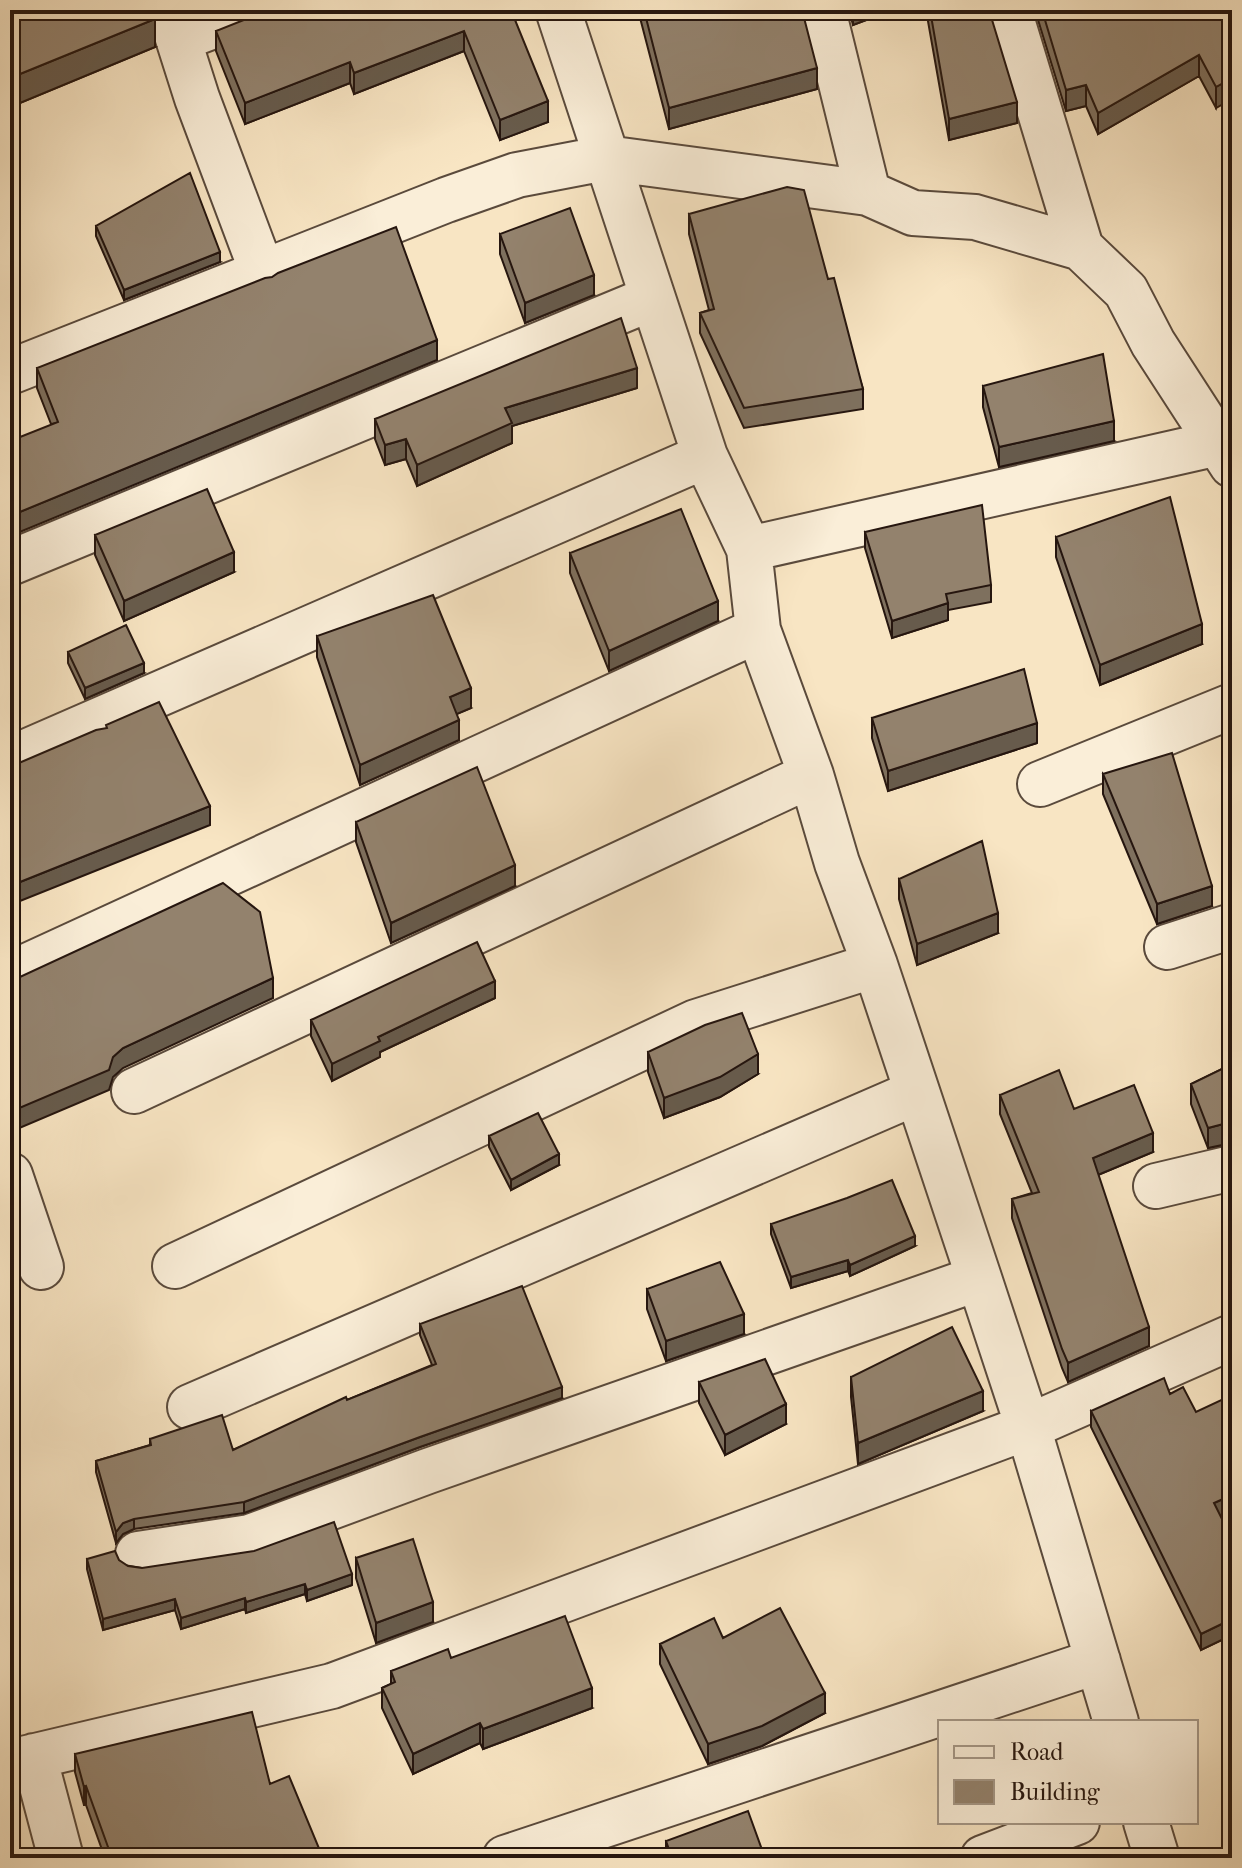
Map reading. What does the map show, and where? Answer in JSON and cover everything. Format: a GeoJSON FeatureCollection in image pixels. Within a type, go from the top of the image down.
{"type":"FeatureCollection","features":[{"type":"Feature","properties":{"kind":"street"},"geometry":{"type":"LineString","coordinates":[[255,10],[174,25],[197,98],[263,274]]}},
{"type":"Feature","properties":{"kind":"street"},"geometry":{"type":"LineString","coordinates":[[558,10],[705,456],[749,549],[758,630],[811,775],[837,863],[875,965],[1028,1427],[1115,1720]]}},
{"type":"Feature","properties":{"kind":"street"},"geometry":{"type":"LineString","coordinates":[[823,10],[868,193]]}},
{"type":"Feature","properties":{"kind":"street"},"geometry":{"type":"LineString","coordinates":[[1009,10],[1081,248]]}},
{"type":"Feature","properties":{"kind":"street"},"geometry":{"type":"LineString","coordinates":[[10,372],[446,200],[517,175],[606,158],[868,193],[913,213],[975,217],[1081,248],[1126,291],[1153,343],[1225,454],[749,549]]}},
{"type":"Feature","properties":{"kind":"street"},"geometry":{"type":"LineString","coordinates":[[10,563],[652,298]]}},
{"type":"Feature","properties":{"kind":"street"},"geometry":{"type":"LineString","coordinates":[[10,759],[705,456]]}},
{"type":"Feature","properties":{"kind":"street"},"geometry":{"type":"LineString","coordinates":[[10,974],[758,630]]}},
{"type":"Feature","properties":{"kind":"street"},"geometry":{"type":"LineString","coordinates":[[1040,784],[1232,706]]}},
{"type":"Feature","properties":{"kind":"street"},"geometry":{"type":"LineString","coordinates":[[134,1091],[811,775]]}},
{"type":"Feature","properties":{"kind":"street"},"geometry":{"type":"LineString","coordinates":[[1167,947],[1232,926]]}},
{"type":"Feature","properties":{"kind":"street"},"geometry":{"type":"LineString","coordinates":[[175,1266],[696,1022],[875,965]]}},
{"type":"Feature","properties":{"kind":"street"},"geometry":{"type":"LineString","coordinates":[[190,1407],[917,1092]]}},
{"type":"Feature","properties":{"kind":"street"},"geometry":{"type":"LineString","coordinates":[[1156,1186],[1232,1168]]}},
{"type":"Feature","properties":{"kind":"street"},"geometry":{"type":"LineString","coordinates":[[10,1175],[41,1267]]}},
{"type":"Feature","properties":{"kind":"street"},"geometry":{"type":"LineString","coordinates":[[138,1554],[250,1537],[428,1471],[979,1278]]}},
{"type":"Feature","properties":{"kind":"street"},"geometry":{"type":"LineString","coordinates":[[61,1858],[22,1759],[332,1686],[1028,1427],[1232,1337]]}},
{"type":"Feature","properties":{"kind":"street"},"geometry":{"type":"LineString","coordinates":[[505,1858],[1098,1661]]}},
{"type":"Feature","properties":{"kind":"street"},"geometry":{"type":"LineString","coordinates":[[983,1858],[1072,1824]]}},
{"type":"Feature","properties":{"kind":"street"},"geometry":{"type":"LineString","coordinates":[[1147,1824],[1157,1858]]}},
{"type":"Feature","properties":{"kind":"building"},"geometry":{"type":"Polygon","coordinates":[[[10,10],[152,10],[155,19],[20,74],[10,50],[10,10]]]}},
{"type":"Feature","properties":{"kind":"building"},"geometry":{"type":"Polygon","coordinates":[[[269,10],[511,10],[548,101],[500,120],[464,31],[354,73],[350,62],[245,103],[216,31],[269,10]]]}},
{"type":"Feature","properties":{"kind":"building"},"geometry":{"type":"Polygon","coordinates":[[[644,10],[802,10],[817,68],[669,108],[644,10]]]}},
{"type":"Feature","properties":{"kind":"building"},"geometry":{"type":"Polygon","coordinates":[[[930,10],[989,10],[1017,102],[949,119],[930,10]]]}},
{"type":"Feature","properties":{"kind":"building"},"geometry":{"type":"Polygon","coordinates":[[[1042,10],[1232,10],[1232,78],[1216,87],[1199,55],[1098,113],[1086,85],[1066,90],[1042,10]]]}},
{"type":"Feature","properties":{"kind":"building"},"geometry":{"type":"Polygon","coordinates":[[[190,173],[220,252],[124,290],[96,226],[190,173]]]}},
{"type":"Feature","properties":{"kind":"building"},"geometry":{"type":"Polygon","coordinates":[[[787,187],[804,190],[828,279],[834,278],[863,389],[744,408],[700,313],[714,309],[689,214],[787,187]]]}},
{"type":"Feature","properties":{"kind":"building"},"geometry":{"type":"Polygon","coordinates":[[[570,208],[594,275],[525,303],[500,234],[570,208]]]}},
{"type":"Feature","properties":{"kind":"building"},"geometry":{"type":"Polygon","coordinates":[[[396,227],[437,340],[10,516],[10,441],[58,422],[37,368],[396,227]]]}},
{"type":"Feature","properties":{"kind":"building"},"geometry":{"type":"Polygon","coordinates":[[[621,318],[637,368],[505,408],[512,423],[417,465],[406,439],[385,445],[375,419],[621,318]]]}},
{"type":"Feature","properties":{"kind":"building"},"geometry":{"type":"Polygon","coordinates":[[[1103,354],[1114,421],[999,447],[983,386],[1103,354]]]}},
{"type":"Feature","properties":{"kind":"building"},"geometry":{"type":"Polygon","coordinates":[[[207,489],[234,552],[124,601],[95,535],[207,489]]]}},
{"type":"Feature","properties":{"kind":"building"},"geometry":{"type":"Polygon","coordinates":[[[1170,497],[1202,624],[1100,665],[1056,537],[1170,497]]]}},
{"type":"Feature","properties":{"kind":"building"},"geometry":{"type":"Polygon","coordinates":[[[982,505],[991,585],[946,594],[948,603],[892,621],[865,532],[982,505]]]}},
{"type":"Feature","properties":{"kind":"building"},"geometry":{"type":"Polygon","coordinates":[[[681,509],[718,601],[609,651],[570,553],[681,509]]]}},
{"type":"Feature","properties":{"kind":"building"},"geometry":{"type":"Polygon","coordinates":[[[433,595],[471,688],[450,697],[459,720],[360,765],[317,636],[433,595]]]}},
{"type":"Feature","properties":{"kind":"building"},"geometry":{"type":"Polygon","coordinates":[[[126,625],[144,663],[85,688],[68,652],[126,625]]]}},
{"type":"Feature","properties":{"kind":"building"},"geometry":{"type":"Polygon","coordinates":[[[1024,669],[1037,723],[888,771],[872,718],[1024,669]]]}},
{"type":"Feature","properties":{"kind":"building"},"geometry":{"type":"Polygon","coordinates":[[[159,702],[210,806],[10,886],[10,764],[107,728],[106,725],[159,702]]]}},
{"type":"Feature","properties":{"kind":"building"},"geometry":{"type":"Polygon","coordinates":[[[1172,753],[1212,886],[1157,904],[1103,774],[1172,753]]]}},
{"type":"Feature","properties":{"kind":"building"},"geometry":{"type":"Polygon","coordinates":[[[477,767],[515,865],[391,923],[356,822],[477,767]]]}},
{"type":"Feature","properties":{"kind":"building"},"geometry":{"type":"Polygon","coordinates":[[[982,841],[998,913],[917,944],[899,879],[982,841]]]}},
{"type":"Feature","properties":{"kind":"building"},"geometry":{"type":"Polygon","coordinates":[[[223,883],[260,912],[273,978],[123,1048],[113,1057],[109,1070],[10,1112],[10,977],[20,977],[223,883]]]}},
{"type":"Feature","properties":{"kind":"building"},"geometry":{"type":"Polygon","coordinates":[[[477,942],[495,981],[378,1037],[380,1041],[332,1064],[311,1020],[477,942]]]}},
{"type":"Feature","properties":{"kind":"building"},"geometry":{"type":"Polygon","coordinates":[[[742,1013],[758,1054],[720,1077],[664,1098],[648,1052],[705,1025],[742,1013]]]}},
{"type":"Feature","properties":{"kind":"building"},"geometry":{"type":"Polygon","coordinates":[[[1232,1064],[1232,1124],[1208,1128],[1191,1084],[1232,1064]]]}},
{"type":"Feature","properties":{"kind":"building"},"geometry":{"type":"Polygon","coordinates":[[[1059,1070],[1074,1109],[1134,1085],[1153,1133],[1093,1158],[1149,1327],[1068,1363],[1012,1199],[1039,1192],[1000,1095],[1059,1070]]]}},
{"type":"Feature","properties":{"kind":"building"},"geometry":{"type":"Polygon","coordinates":[[[538,1113],[559,1154],[511,1180],[489,1136],[538,1113]]]}},
{"type":"Feature","properties":{"kind":"building"},"geometry":{"type":"Polygon","coordinates":[[[892,1180],[915,1236],[850,1265],[848,1260],[791,1277],[771,1224],[892,1180]]]}},
{"type":"Feature","properties":{"kind":"building"},"geometry":{"type":"Polygon","coordinates":[[[720,1262],[744,1314],[666,1341],[647,1289],[720,1262]]]}},
{"type":"Feature","properties":{"kind":"building"},"geometry":{"type":"Polygon","coordinates":[[[522,1286],[562,1387],[244,1502],[134,1519],[123,1523],[116,1532],[96,1461],[151,1445],[150,1439],[222,1415],[233,1450],[346,1397],[347,1400],[436,1364],[420,1324],[522,1286]]]}},
{"type":"Feature","properties":{"kind":"building"},"geometry":{"type":"Polygon","coordinates":[[[952,1327],[983,1391],[858,1443],[851,1377],[952,1327]]]}},
{"type":"Feature","properties":{"kind":"building"},"geometry":{"type":"Polygon","coordinates":[[[765,1359],[786,1404],[725,1435],[699,1382],[765,1359]]]}},
{"type":"Feature","properties":{"kind":"building"},"geometry":{"type":"Polygon","coordinates":[[[1164,1378],[1170,1394],[1183,1387],[1196,1412],[1232,1395],[1232,1495],[1214,1503],[1232,1539],[1232,1619],[1201,1634],[1091,1411],[1164,1378]]]}},
{"type":"Feature","properties":{"kind":"building"},"geometry":{"type":"Polygon","coordinates":[[[334,1522],[352,1574],[307,1590],[305,1584],[181,1618],[175,1599],[103,1619],[87,1559],[115,1551],[119,1560],[128,1566],[142,1568],[254,1551],[334,1522]]]}},
{"type":"Feature","properties":{"kind":"building"},"geometry":{"type":"Polygon","coordinates":[[[413,1539],[433,1602],[376,1623],[356,1558],[413,1539]]]}},
{"type":"Feature","properties":{"kind":"building"},"geometry":{"type":"Polygon","coordinates":[[[780,1608],[825,1693],[762,1726],[708,1744],[660,1644],[714,1618],[723,1638],[780,1608]]]}},
{"type":"Feature","properties":{"kind":"building"},"geometry":{"type":"Polygon","coordinates":[[[565,1616],[592,1688],[483,1729],[480,1723],[413,1754],[382,1688],[395,1682],[391,1671],[448,1649],[451,1658],[565,1616]]]}},
{"type":"Feature","properties":{"kind":"building"},"geometry":{"type":"Polygon","coordinates":[[[252,1712],[270,1784],[289,1776],[323,1858],[112,1858],[84,1787],[75,1754],[252,1712]]]}},
{"type":"Feature","properties":{"kind":"building"},"geometry":{"type":"Polygon","coordinates":[[[748,1811],[765,1858],[672,1858],[666,1841],[748,1811]]]}}]}
